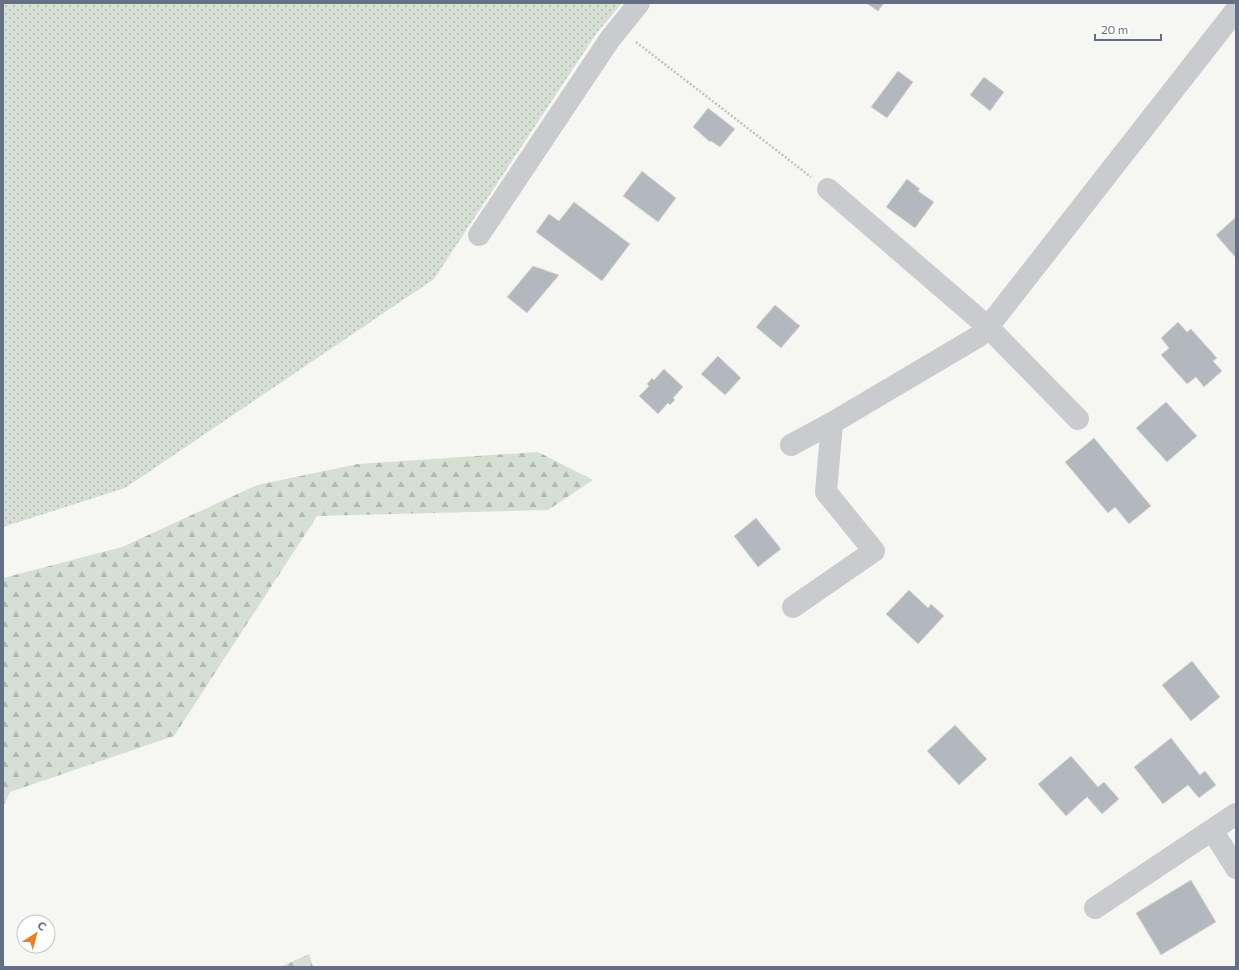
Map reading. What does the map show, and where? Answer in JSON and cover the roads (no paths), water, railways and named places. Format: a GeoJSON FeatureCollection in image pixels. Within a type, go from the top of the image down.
{"type":"FeatureCollection","features":[{"type":"Feature","properties":{"kind":"street"},"geometry":{"type":"LineString","coordinates":[[479,235],[610,39],[640,3]]}},
{"type":"Feature","properties":{"kind":"street"},"geometry":{"type":"LineString","coordinates":[[791,444],[832,424],[979,336],[988,327],[1236,10]]}},
{"type":"Feature","properties":{"kind":"street"},"geometry":{"type":"LineString","coordinates":[[828,189],[988,327],[1078,419]]}},
{"type":"Feature","properties":{"kind":"street"},"geometry":{"type":"LineString","coordinates":[[794,607],[874,551],[826,492],[832,424]]}},
{"type":"Feature","properties":{"kind":"street"},"geometry":{"type":"LineString","coordinates":[[1095,908],[1236,814]]}},
{"type":"Feature","properties":{"kind":"street"},"geometry":{"type":"LineString","coordinates":[[1212,830],[1236,868]]}}]}
